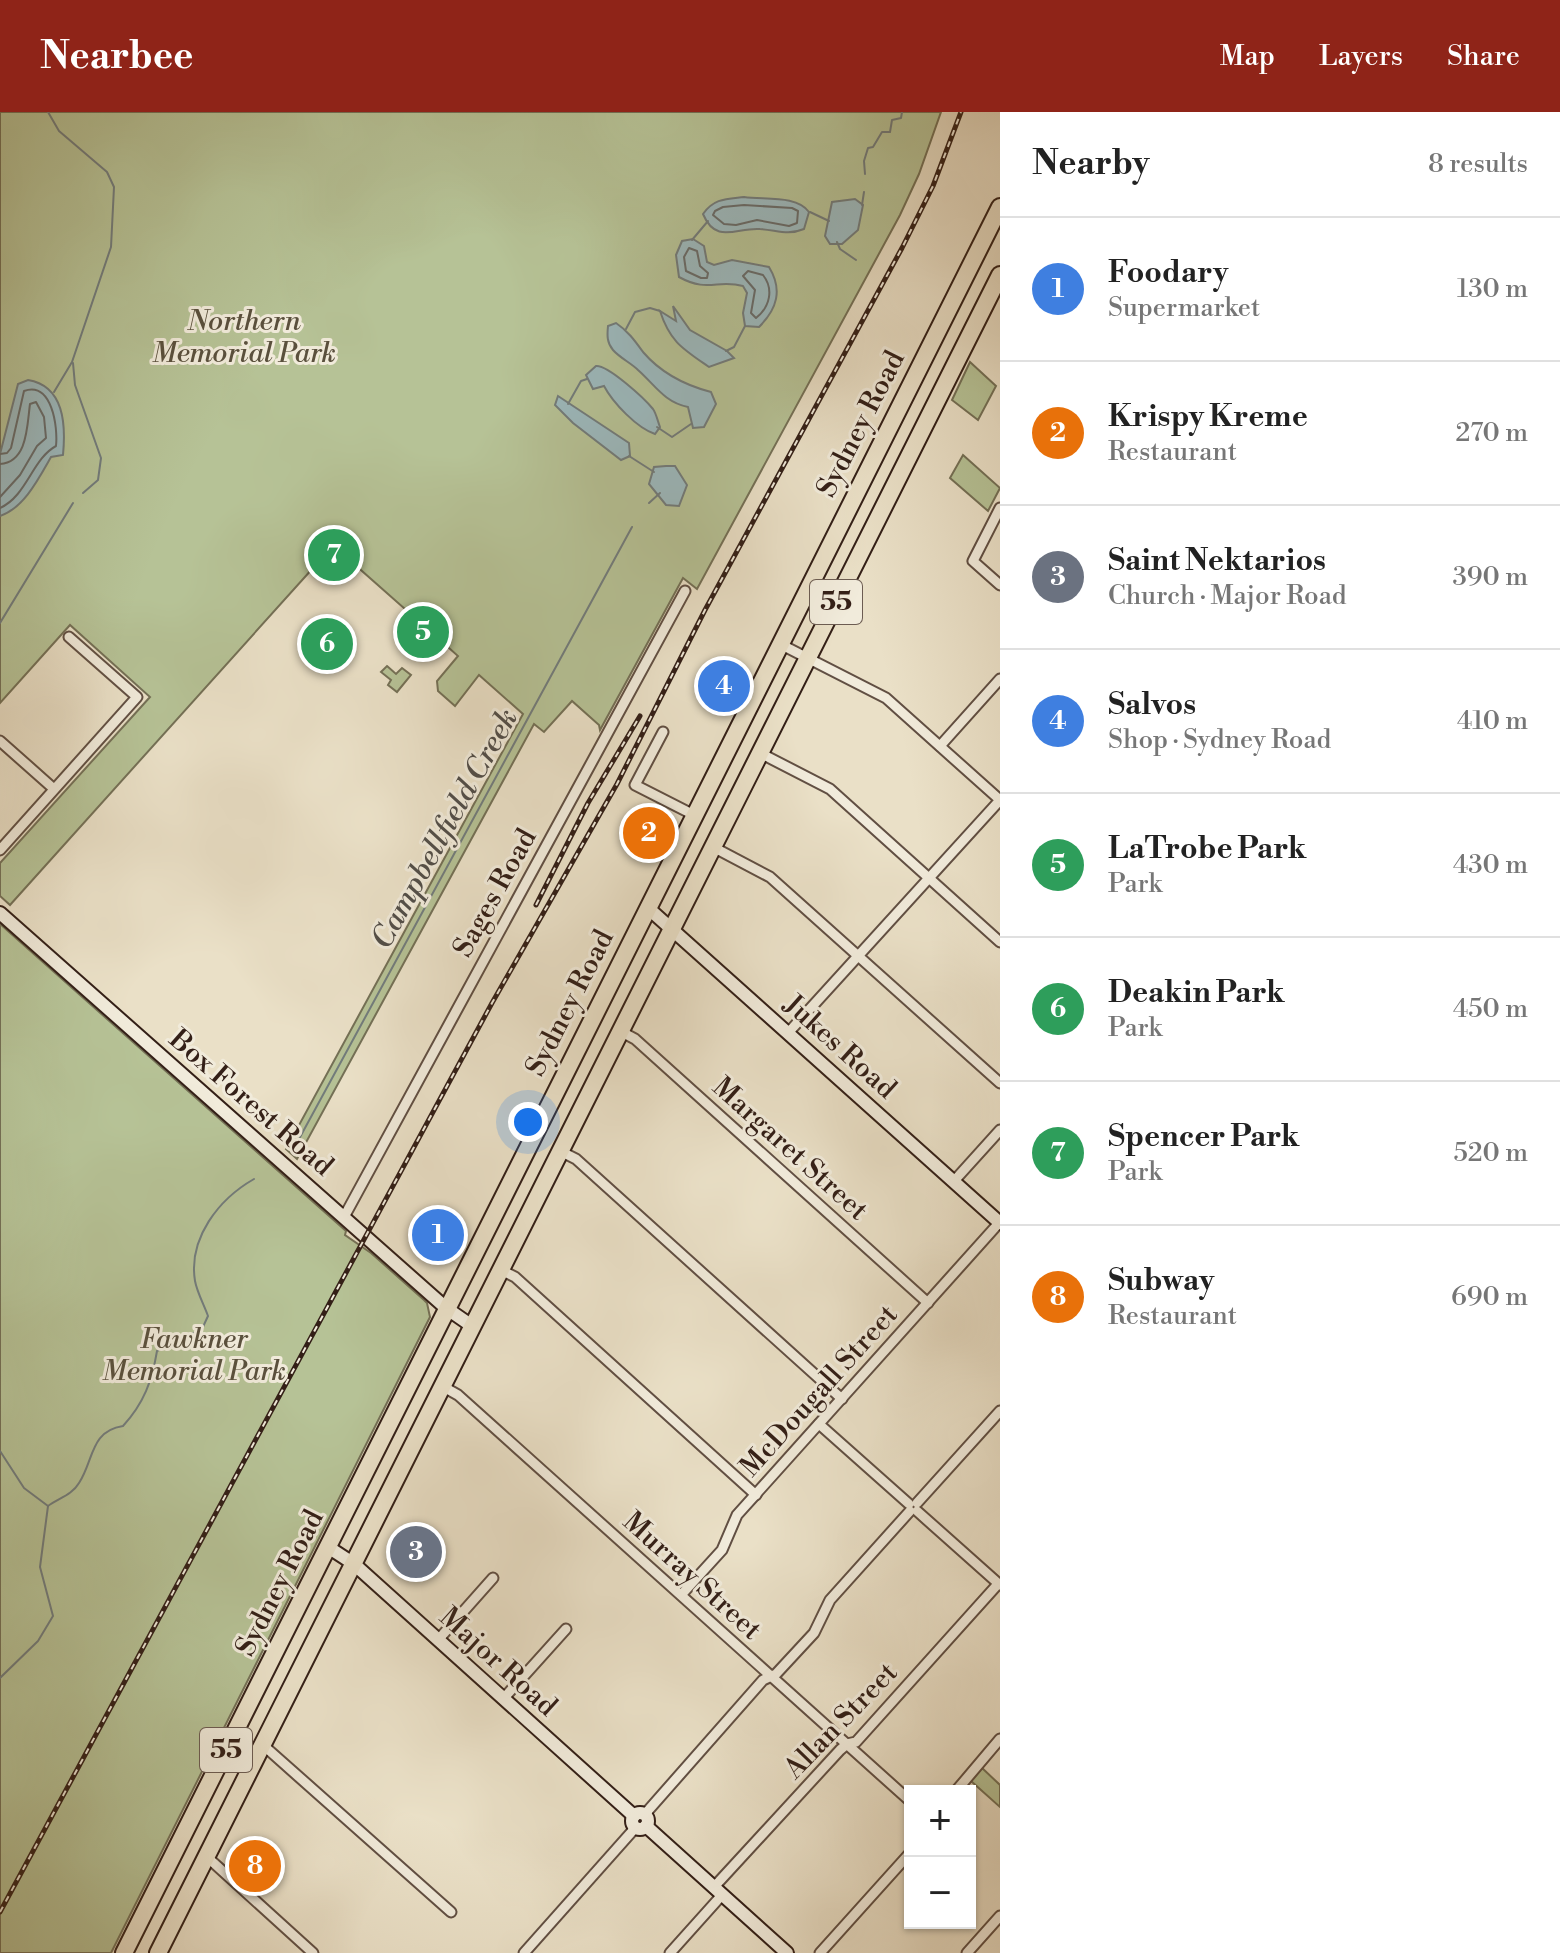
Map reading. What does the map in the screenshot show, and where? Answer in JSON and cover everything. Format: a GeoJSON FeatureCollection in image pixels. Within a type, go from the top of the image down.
{"type":"FeatureCollection","features":[{"type":"Feature","properties":{"kind":"highway","name":"Sydney Road"},"geometry":{"type":"LineString","coordinates":[[124,1953],[1000,207]]}},
{"type":"Feature","properties":{"kind":"highway","name":"Sydney Road"},"geometry":{"type":"LineString","coordinates":[[158,1953],[1000,275]]}},
{"type":"Feature","properties":{"kind":"street"},"geometry":{"type":"LineString","coordinates":[[1000,508],[973,561],[1000,585]]}},
{"type":"Feature","properties":{"kind":"street","name":"Sages Road"},"geometry":{"type":"LineString","coordinates":[[344,1217],[685,591]]}},
{"type":"Feature","properties":{"kind":"street"},"geometry":{"type":"LineString","coordinates":[[0,850],[137,697],[69,637]]}},
{"type":"Feature","properties":{"kind":"street"},"geometry":{"type":"LineString","coordinates":[[780,644],[886,698],[1000,800],[788,1033]]}},
{"type":"Feature","properties":{"kind":"street"},"geometry":{"type":"LineString","coordinates":[[940,746],[1000,679]]}},
{"type":"Feature","properties":{"kind":"street"},"geometry":{"type":"LineString","coordinates":[[663,732],[635,785],[694,815]]}},
{"type":"Feature","properties":{"kind":"street"},"geometry":{"type":"LineString","coordinates":[[0,741],[54,789]]}},
{"type":"Feature","properties":{"kind":"street"},"geometry":{"type":"LineString","coordinates":[[760,753],[826,786],[1000,942]]}},
{"type":"Feature","properties":{"kind":"street"},"geometry":{"type":"LineString","coordinates":[[713,847],[770,877],[1000,1083]]}},
{"type":"Feature","properties":{"kind":"street","name":"Jukes Road"},"geometry":{"type":"LineString","coordinates":[[648,908],[1000,1223]]}},
{"type":"Feature","properties":{"kind":"street","name":"Box Forest Road"},"geometry":{"type":"LineString","coordinates":[[0,913],[446,1308],[472,1326]]}},
{"type":"Feature","properties":{"kind":"street","name":"Margaret Street"},"geometry":{"type":"LineString","coordinates":[[620,1031],[635,1039],[928,1303]]}},
{"type":"Feature","properties":{"kind":"street"},"geometry":{"type":"LineString","coordinates":[[954,1181],[1000,1130]]}},
{"type":"Feature","properties":{"kind":"street"},"geometry":{"type":"LineString","coordinates":[[560,1151],[576,1159],[842,1399]]}},
{"type":"Feature","properties":{"kind":"street","name":"McDougall Street"},"geometry":{"type":"LineString","coordinates":[[682,1594],[722,1550],[737,1515],[1000,1223]]}},
{"type":"Feature","properties":{"kind":"street"},"geometry":{"type":"LineString","coordinates":[[501,1270],[515,1277],[756,1495]]}},
{"type":"Feature","properties":{"kind":"street","name":"Murray Street"},"geometry":{"type":"LineString","coordinates":[[442,1386],[458,1395],[904,1796]]}},
{"type":"Feature","properties":{"kind":"street"},"geometry":{"type":"LineString","coordinates":[[524,1953],[770,1676],[776,1674],[814,1633],[830,1600],[1000,1411]]}},
{"type":"Feature","properties":{"kind":"street"},"geometry":{"type":"LineString","coordinates":[[819,1424],[999,1584]]}},
{"type":"Feature","properties":{"kind":"street","name":"Major Road"},"geometry":{"type":"LineString","coordinates":[[328,1547],[354,1564],[787,1953]]}},
{"type":"Feature","properties":{"kind":"street"},"geometry":{"type":"LineString","coordinates":[[438,1640],[493,1578]]}},
{"type":"Feature","properties":{"kind":"street","name":"Allan Street"},"geometry":{"type":"LineString","coordinates":[[670,1953],[718,1891],[847,1744],[856,1742],[999,1584]]}},
{"type":"Feature","properties":{"kind":"street"},"geometry":{"type":"LineString","coordinates":[[503,1699],[566,1629]]}},
{"type":"Feature","properties":{"kind":"street"},"geometry":{"type":"LineString","coordinates":[[961,1785],[1000,1739]]}},
{"type":"Feature","properties":{"kind":"street"},"geometry":{"type":"LineString","coordinates":[[263,1745],[451,1912]]}},
{"type":"Feature","properties":{"kind":"street"},"geometry":{"type":"LineString","coordinates":[[206,1856],[313,1953]]}},
{"type":"Feature","properties":{"kind":"street"},"geometry":{"type":"LineString","coordinates":[[820,1953],[906,1857]]}},
{"type":"Feature","properties":{"kind":"street"},"geometry":{"type":"LineString","coordinates":[[967,1953],[1000,1916]]}},
{"type":"Feature","properties":{"kind":"green space","name":"Northern Memorial Park"},"geometry":{"type":"Polygon","coordinates":[[[0,112],[941,112],[919,174],[900,215],[697,589],[683,578],[600,730],[599,725],[572,701],[544,732],[534,724],[297,1159],[286,1149],[523,714],[479,675],[455,706],[438,691],[437,681],[458,656],[440,640],[426,655],[409,640],[422,624],[354,564],[340,579],[327,581],[313,568],[10,905],[0,896],[0,863],[150,697],[70,625],[0,703],[0,112]]]}},
{"type":"Feature","properties":{"kind":"green space"},"geometry":{"type":"Polygon","coordinates":[[[970,362],[996,386],[978,420],[952,400],[970,362]]]}},
{"type":"Feature","properties":{"kind":"green space"},"geometry":{"type":"Polygon","coordinates":[[[963,455],[1000,488],[988,511],[950,478],[963,455]]]}},
{"type":"Feature","properties":{"kind":"green space"},"geometry":{"type":"Polygon","coordinates":[[[325,631],[339,645],[329,657],[315,644],[325,631]]]}},
{"type":"Feature","properties":{"kind":"green space"},"geometry":{"type":"Polygon","coordinates":[[[387,666],[396,674],[402,668],[411,675],[397,692],[388,685],[391,680],[381,672],[387,666]]]}},
{"type":"Feature","properties":{"kind":"green space","name":"Fawkner Memorial Park"},"geometry":{"type":"Polygon","coordinates":[[[0,924],[346,1231],[345,1235],[371,1253],[424,1300],[430,1317],[111,1953],[0,1953],[0,924]]]}},
{"type":"Feature","properties":{"kind":"green space"},"geometry":{"type":"Polygon","coordinates":[[[981,1767],[1000,1785],[1000,1807],[976,1785],[971,1781],[981,1767]]]}},
{"type":"Feature","properties":{"kind":"water"},"geometry":{"type":"Polygon","coordinates":[[[744,197],[797,203],[809,212],[804,229],[721,232],[708,223],[703,214],[712,205],[721,200],[744,197]]]}},
{"type":"Feature","properties":{"kind":"water"},"geometry":{"type":"Polygon","coordinates":[[[855,199],[863,205],[858,230],[842,244],[830,244],[825,236],[832,202],[855,199]]]}},
{"type":"Feature","properties":{"kind":"water"},"geometry":{"type":"Polygon","coordinates":[[[693,239],[704,246],[707,262],[714,265],[732,260],[769,267],[776,284],[776,299],[759,327],[745,326],[743,313],[747,293],[743,286],[705,285],[679,277],[676,255],[682,241],[693,239]]]}},
{"type":"Feature","properties":{"kind":"water"},"geometry":{"type":"Polygon","coordinates":[[[673,306],[690,330],[734,358],[709,367],[685,350],[673,338],[660,311],[676,321],[673,306]]]}},
{"type":"Feature","properties":{"kind":"water"},"geometry":{"type":"Polygon","coordinates":[[[616,323],[665,372],[711,392],[716,404],[704,427],[693,428],[688,407],[666,397],[613,350],[608,339],[608,326],[616,323]]]}},
{"type":"Feature","properties":{"kind":"water"},"geometry":{"type":"Polygon","coordinates":[[[596,366],[617,376],[653,409],[660,427],[655,434],[626,414],[604,386],[593,389],[586,375],[596,366]]]}},
{"type":"Feature","properties":{"kind":"water"},"geometry":{"type":"Polygon","coordinates":[[[28,380],[40,384],[56,398],[63,419],[63,455],[51,457],[24,499],[0,516],[0,454],[18,384],[28,380]]]}},
{"type":"Feature","properties":{"kind":"water"},"geometry":{"type":"Polygon","coordinates":[[[558,396],[629,443],[630,456],[621,460],[573,423],[555,405],[558,396]]]}},
{"type":"Feature","properties":{"kind":"water"},"geometry":{"type":"Polygon","coordinates":[[[675,466],[687,485],[679,506],[666,505],[649,484],[654,467],[675,466]]]}},
{"type":"Feature","properties":{"kind":"waterway"},"geometry":{"type":"LineString","coordinates":[[48,112],[59,131],[107,172],[114,187],[111,247],[72,362],[54,392]]}},
{"type":"Feature","properties":{"kind":"waterway","name":"Campbellfield Creek"},"geometry":{"type":"LineString","coordinates":[[865,174],[864,161],[868,148],[873,147],[882,132],[890,132],[892,120],[901,118],[902,112]]}},
{"type":"Feature","properties":{"kind":"waterway","name":"Campbellfield Creek"},"geometry":{"type":"LineString","coordinates":[[862,205],[864,192]]}},
{"type":"Feature","properties":{"kind":"waterway","name":"Campbellfield Creek"},"geometry":{"type":"LineString","coordinates":[[810,212],[829,221]]}},
{"type":"Feature","properties":{"kind":"waterway","name":"Campbellfield Creek"},"geometry":{"type":"LineString","coordinates":[[692,240],[708,221]]}},
{"type":"Feature","properties":{"kind":"waterway"},"geometry":{"type":"LineString","coordinates":[[837,242],[840,249],[856,260]]}},
{"type":"Feature","properties":{"kind":"waterway","name":"Campbellfield Creek"},"geometry":{"type":"LineString","coordinates":[[626,329],[635,312],[650,308],[660,311]]}},
{"type":"Feature","properties":{"kind":"waterway","name":"Campbellfield Creek"},"geometry":{"type":"LineString","coordinates":[[726,351],[734,347],[745,326]]}},
{"type":"Feature","properties":{"kind":"waterway"},"geometry":{"type":"LineString","coordinates":[[73,363],[75,385],[101,458],[98,480],[83,493]]}},
{"type":"Feature","properties":{"kind":"waterway","name":"Campbellfield Creek"},"geometry":{"type":"LineString","coordinates":[[568,404],[581,381],[587,379]]}},
{"type":"Feature","properties":{"kind":"waterway","name":"Campbellfield Creek"},"geometry":{"type":"LineString","coordinates":[[657,427],[672,437],[691,424]]}},
{"type":"Feature","properties":{"kind":"waterway","name":"Campbellfield Creek"},"geometry":{"type":"LineString","coordinates":[[629,456],[654,472]]}},
{"type":"Feature","properties":{"kind":"waterway","name":"Campbellfield Creek"},"geometry":{"type":"LineString","coordinates":[[649,503],[660,493]]}},
{"type":"Feature","properties":{"kind":"waterway"},"geometry":{"type":"LineString","coordinates":[[0,623],[73,503]]}},
{"type":"Feature","properties":{"kind":"waterway","name":"Campbellfield Creek"},"geometry":{"type":"LineString","coordinates":[[293,1150],[632,527]]}},
{"type":"Feature","properties":{"kind":"waterway","name":"Campbellfield Creek"},"geometry":{"type":"LineString","coordinates":[[48,1506],[76,1487],[99,1440],[112,1429],[123,1426],[136,1409],[150,1382],[157,1351],[202,1329],[208,1316],[196,1285],[194,1265],[201,1235],[229,1197],[254,1179]]}},
{"type":"Feature","properties":{"kind":"waterway"},"geometry":{"type":"LineString","coordinates":[[0,1451],[24,1488],[48,1506],[40,1567],[53,1616],[38,1641],[0,1678]]}},
{"type":"Feature","properties":{"kind":"railway"},"geometry":{"type":"LineString","coordinates":[[0,1912],[492,1003],[617,784],[705,610],[902,248],[933,186],[961,112]]}},
{"type":"Feature","properties":{"kind":"railway"},"geometry":{"type":"LineString","coordinates":[[536,905],[588,803],[640,716]]}},
{"type":"Feature","properties":{"kind":"place","name":"Spencer Park"},"geometry":{"type":"Point","coordinates":[334,555]}},
{"type":"Feature","properties":{"kind":"place","name":"LaTrobe Park"},"geometry":{"type":"Point","coordinates":[423,632]}},
{"type":"Feature","properties":{"kind":"place","name":"Deakin Park"},"geometry":{"type":"Point","coordinates":[327,644]}},
{"type":"Feature","properties":{"kind":"place","name":"Salvos"},"geometry":{"type":"Point","coordinates":[724,686]}},
{"type":"Feature","properties":{"kind":"place","name":"Krispy Kreme"},"geometry":{"type":"Point","coordinates":[649,833]}},
{"type":"Feature","properties":{"kind":"place","name":"Foodary"},"geometry":{"type":"Point","coordinates":[438,1235]}},
{"type":"Feature","properties":{"kind":"place","name":"Saint Nektarios"},"geometry":{"type":"Point","coordinates":[416,1552]}},
{"type":"Feature","properties":{"kind":"place","name":"Subway"},"geometry":{"type":"Point","coordinates":[255,1866]}}]}
